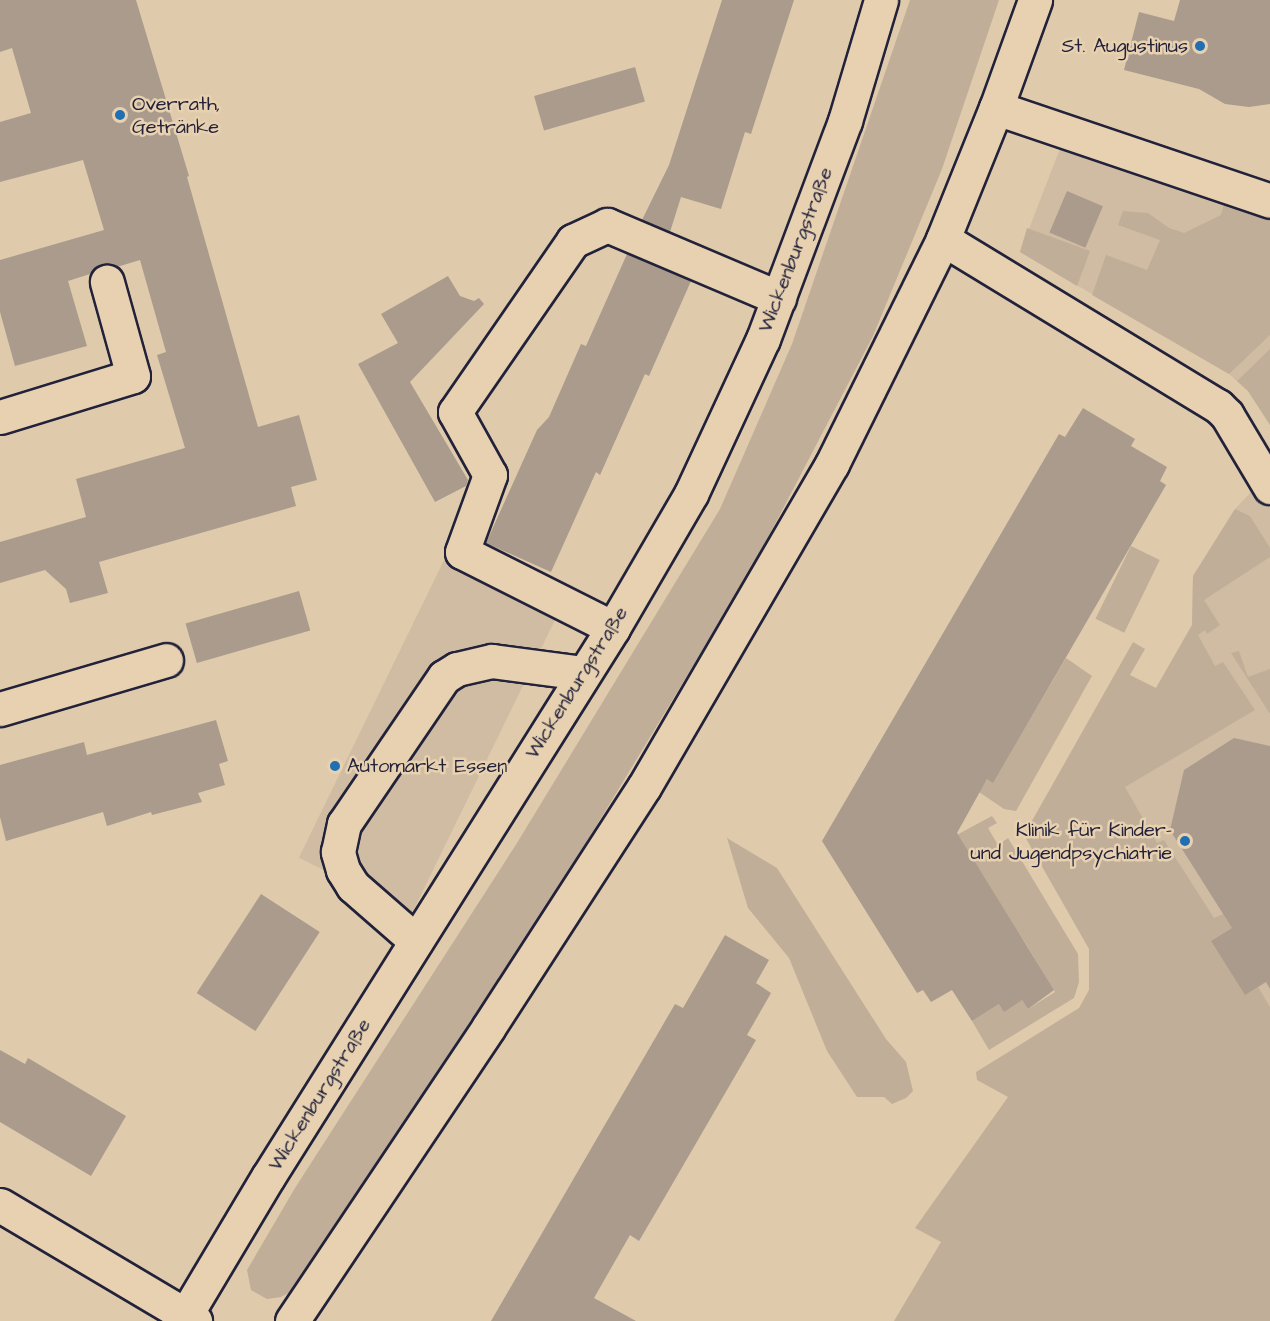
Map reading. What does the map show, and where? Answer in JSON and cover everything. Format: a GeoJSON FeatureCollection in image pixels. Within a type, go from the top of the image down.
{"type":"FeatureCollection","features":[{"type":"Feature","properties":{"kind":"main road","name":"Wickenburgstraße"},"geometry":{"type":"LineString","coordinates":[[188,1319],[416,941],[582,673],[613,628],[691,494],[763,339],[779,298],[845,121],[881,0]]}},
{"type":"Feature","properties":{"kind":"main road"},"geometry":{"type":"LineString","coordinates":[[292,1321],[488,1028],[644,787],[832,464],[943,239],[996,108],[1035,0]]}},
{"type":"Feature","properties":{"kind":"main road"},"geometry":{"type":"LineString","coordinates":[[996,108],[1270,201]]}},
{"type":"Feature","properties":{"kind":"main road"},"geometry":{"type":"LineString","coordinates":[[613,628],[462,552],[490,475],[455,412],[573,241],[607,225],[779,298]]}},
{"type":"Feature","properties":{"kind":"main road"},"geometry":{"type":"LineString","coordinates":[[943,239],[1218,406],[1227,415],[1270,487]]}},
{"type":"Feature","properties":{"kind":"main road"},"geometry":{"type":"LineString","coordinates":[[0,417],[133,376],[107,282]]}},
{"type":"Feature","properties":{"kind":"main road"},"geometry":{"type":"LineString","coordinates":[[0,709],[165,660]]}},
{"type":"Feature","properties":{"kind":"main road"},"geometry":{"type":"LineString","coordinates":[[416,941],[353,886],[343,870],[338,852],[344,824],[444,677],[457,669],[492,661],[582,673]]}},
{"type":"Feature","properties":{"kind":"main road"},"geometry":{"type":"LineString","coordinates":[[0,1205],[188,1319]]}},
{"type":"Feature","properties":{"kind":"shaded area"},"geometry":{"type":"Polygon","coordinates":[[[910,0],[999,0],[942,169],[873,336],[751,570],[569,871],[301,1286],[281,1297],[267,1299],[251,1290],[247,1270],[295,1188],[517,843],[720,509],[792,344],[910,0]]]}},
{"type":"Feature","properties":{"kind":"shaded area"},"geometry":{"type":"Polygon","coordinates":[[[1061,146],[1270,215],[1270,425],[1248,391],[1229,374],[1020,252],[1061,146]]]}},
{"type":"Feature","properties":{"kind":"shaded area"},"geometry":{"type":"Polygon","coordinates":[[[1225,200],[1270,215],[1270,335],[1229,374],[1092,295],[1106,255],[1147,270],[1160,240],[1118,225],[1123,211],[1148,213],[1169,228],[1184,233],[1221,215],[1225,200]]]}},
{"type":"Feature","properties":{"kind":"shaded area"},"geometry":{"type":"Polygon","coordinates":[[[1027,228],[1090,251],[1077,286],[1020,252],[1027,228]]]}},
{"type":"Feature","properties":{"kind":"shaded area"},"geometry":{"type":"Polygon","coordinates":[[[1270,349],[1270,425],[1248,391],[1237,381],[1270,349]]]}},
{"type":"Feature","properties":{"kind":"shaded area","name":"Klinik für Kinder- und Jugendpsychiatrie"},"geometry":{"type":"Polygon","coordinates":[[[1270,472],[1270,1155],[1091,802],[1192,625],[1193,576],[1235,509],[1270,472]]]}},
{"type":"Feature","properties":{"kind":"shaded area"},"geometry":{"type":"Polygon","coordinates":[[[1235,509],[1250,516],[1270,548],[1270,557],[1204,600],[1220,625],[1207,634],[1205,630],[1198,635],[1215,666],[1223,662],[1255,710],[1125,787],[1157,843],[1164,840],[1214,918],[1223,914],[1232,928],[1211,941],[1245,994],[1258,987],[1270,1007],[1270,1321],[894,1321],[941,1242],[915,1228],[1008,1097],[977,1080],[976,1072],[1079,1008],[1089,990],[1089,949],[1024,835],[1133,642],[1145,649],[1130,675],[1156,688],[1192,625],[1193,576],[1235,509]]]}},
{"type":"Feature","properties":{"kind":"shaded area"},"geometry":{"type":"Polygon","coordinates":[[[1131,546],[1160,560],[1124,633],[1095,619],[1131,546]]]}},
{"type":"Feature","properties":{"kind":"shaded area"},"geometry":{"type":"Polygon","coordinates":[[[447,554],[560,609],[412,913],[299,858],[447,554]]]}},
{"type":"Feature","properties":{"kind":"shaded area"},"geometry":{"type":"Polygon","coordinates":[[[1239,651],[1248,677],[1270,669],[1270,714],[1231,653],[1239,651]]]}},
{"type":"Feature","properties":{"kind":"shaded area"},"geometry":{"type":"Polygon","coordinates":[[[1066,658],[1092,676],[1016,811],[1004,809],[979,792],[987,779],[993,782],[1066,658]]]}},
{"type":"Feature","properties":{"kind":"shaded area"},"geometry":{"type":"Polygon","coordinates":[[[992,816],[997,823],[988,828],[998,845],[1008,838],[1078,954],[1079,982],[1074,998],[989,1050],[972,1021],[999,1004],[1022,1000],[1028,1009],[1055,992],[1024,941],[951,838],[992,816]]]}},
{"type":"Feature","properties":{"kind":"shaded area"},"geometry":{"type":"Polygon","coordinates":[[[727,838],[777,868],[886,1039],[906,1062],[913,1091],[906,1098],[892,1104],[884,1097],[857,1097],[827,1051],[789,958],[748,908],[727,838]]]}},
{"type":"Feature","properties":{"kind":"building"},"geometry":{"type":"Polygon","coordinates":[[[0,0],[136,0],[189,176],[187,177],[258,427],[299,415],[317,480],[291,487],[296,506],[99,562],[108,593],[70,603],[66,589],[45,570],[0,583],[0,542],[86,517],[76,479],[185,448],[157,355],[166,352],[140,260],[117,267],[101,264],[90,274],[68,281],[87,346],[15,366],[0,312],[0,260],[104,230],[83,160],[0,182],[0,122],[31,113],[12,48],[0,52],[0,0]]]}},
{"type":"Feature","properties":{"kind":"building"},"geometry":{"type":"Polygon","coordinates":[[[722,0],[794,0],[751,134],[745,132],[721,209],[681,197],[670,232],[642,220],[669,165],[722,0]]]}},
{"type":"Feature","properties":{"kind":"building","name":"St. Augustinus"},"geometry":{"type":"Polygon","coordinates":[[[1180,0],[1270,0],[1270,104],[1249,107],[1225,104],[1199,89],[1124,70],[1139,12],[1174,21],[1180,0]]]}},
{"type":"Feature","properties":{"kind":"building"},"geometry":{"type":"Polygon","coordinates":[[[635,67],[645,102],[544,131],[534,96],[635,67]]]}},
{"type":"Feature","properties":{"kind":"building"},"geometry":{"type":"Polygon","coordinates":[[[1067,191],[1103,206],[1085,248],[1049,232],[1067,191]]]}},
{"type":"Feature","properties":{"kind":"building"},"geometry":{"type":"Polygon","coordinates":[[[627,254],[691,281],[649,376],[645,374],[600,475],[596,472],[551,572],[486,543],[537,430],[549,417],[581,344],[586,346],[627,254]]]}},
{"type":"Feature","properties":{"kind":"building"},"geometry":{"type":"Polygon","coordinates":[[[448,276],[460,296],[474,301],[479,298],[484,304],[410,382],[468,480],[466,486],[435,502],[358,364],[398,343],[381,314],[448,276]]]}},
{"type":"Feature","properties":{"kind":"building"},"geometry":{"type":"Polygon","coordinates":[[[1083,408],[1135,439],[1131,446],[1167,467],[1160,481],[1166,485],[993,783],[987,779],[957,833],[1054,990],[1028,1009],[1022,1000],[1004,1012],[999,1004],[972,1021],[952,990],[931,1002],[923,990],[917,993],[822,841],[1059,434],[1065,437],[1083,408]]]}},
{"type":"Feature","properties":{"kind":"building"},"geometry":{"type":"Polygon","coordinates":[[[299,591],[310,630],[197,663],[186,624],[299,591]]]}},
{"type":"Feature","properties":{"kind":"building"},"geometry":{"type":"Polygon","coordinates":[[[216,720],[228,761],[219,764],[225,785],[198,793],[202,802],[152,815],[151,812],[107,826],[103,812],[6,841],[0,817],[0,765],[84,742],[87,755],[216,720]]]}},
{"type":"Feature","properties":{"kind":"building"},"geometry":{"type":"Polygon","coordinates":[[[1234,738],[1270,746],[1270,989],[1266,982],[1245,995],[1211,941],[1232,928],[1170,830],[1184,770],[1234,738]]]}},
{"type":"Feature","properties":{"kind":"building"},"geometry":{"type":"Polygon","coordinates":[[[261,894],[320,932],[255,1031],[197,993],[261,894]]]}},
{"type":"Feature","properties":{"kind":"building"},"geometry":{"type":"Polygon","coordinates":[[[725,935],[769,960],[756,983],[771,993],[747,1035],[756,1040],[639,1241],[630,1235],[594,1298],[636,1321],[491,1321],[675,1004],[683,1008],[725,935]]]}},
{"type":"Feature","properties":{"kind":"building"},"geometry":{"type":"Polygon","coordinates":[[[0,1050],[25,1064],[28,1058],[126,1116],[91,1176],[0,1122],[0,1050]]]}},
{"type":"Feature","properties":{"kind":"place","name":"St. Augustinus"},"geometry":{"type":"Point","coordinates":[1200,46]}},
{"type":"Feature","properties":{"kind":"place","name":"Overrath, Getränke"},"geometry":{"type":"Point","coordinates":[120,115]}},
{"type":"Feature","properties":{"kind":"place","name":"Automarkt Essen"},"geometry":{"type":"Point","coordinates":[335,766]}},
{"type":"Feature","properties":{"kind":"place","name":"Klinik für Kinder- und Jugendpsychiatrie"},"geometry":{"type":"Point","coordinates":[1185,841]}}]}
